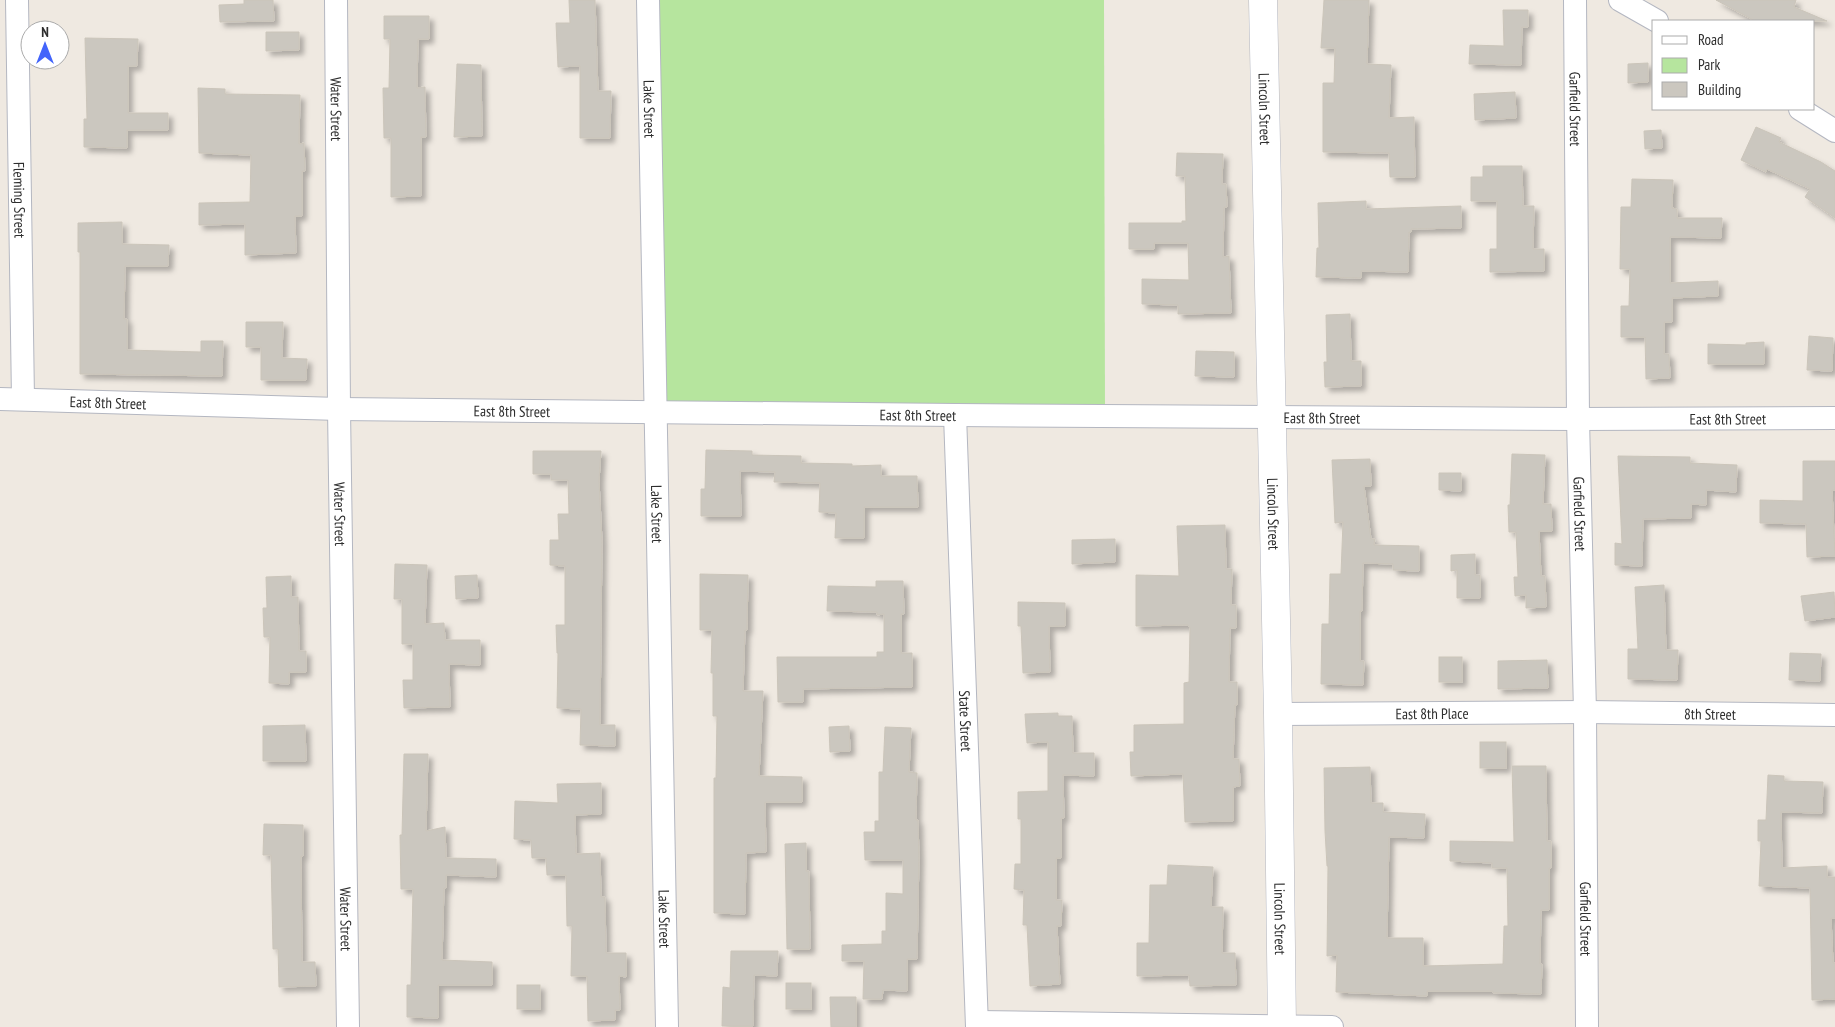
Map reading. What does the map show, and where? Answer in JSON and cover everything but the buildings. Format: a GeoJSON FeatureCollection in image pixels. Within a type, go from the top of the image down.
{"type":"FeatureCollection","features":[{"type":"Feature","properties":{"kind":"main road","name":"Lincoln Street"},"geometry":{"type":"LineString","coordinates":[[1263,0],[1278,714],[1282,1027]]}},
{"type":"Feature","properties":{"kind":"street","name":"Fleming Street"},"geometry":{"type":"LineString","coordinates":[[17,0],[23,399]]}},
{"type":"Feature","properties":{"kind":"street","name":"Water Street"},"geometry":{"type":"LineString","coordinates":[[336,0],[339,409],[348,1027]]}},
{"type":"Feature","properties":{"kind":"street","name":"Lake Street"},"geometry":{"type":"LineString","coordinates":[[648,0],[667,1027]]}},
{"type":"Feature","properties":{"kind":"street","name":"Garfield Street"},"geometry":{"type":"LineString","coordinates":[[1575,0],[1578,420],[1585,712],[1587,1027]]}},
{"type":"Feature","properties":{"kind":"street"},"geometry":{"type":"LineString","coordinates":[[1620,0],[1655,20]]}},
{"type":"Feature","properties":{"kind":"street"},"geometry":{"type":"LineString","coordinates":[[1802,110],[1835,131]]}},
{"type":"Feature","properties":{"kind":"street","name":"East 8th Street"},"geometry":{"type":"LineString","coordinates":[[0,399],[339,409],[1578,420],[1835,418]]}},
{"type":"Feature","properties":{"kind":"street","name":"State Street"},"geometry":{"type":"LineString","coordinates":[[956,415],[977,1024]]}},
{"type":"Feature","properties":{"kind":"street","name":"East 8th Place"},"geometry":{"type":"LineString","coordinates":[[1278,714],[1585,712]]}},
{"type":"Feature","properties":{"kind":"street","name":"8th Street"},"geometry":{"type":"LineString","coordinates":[[1585,712],[1835,715]]}},
{"type":"Feature","properties":{"kind":"street"},"geometry":{"type":"LineString","coordinates":[[977,1024],[1332,1027]]}},
{"type":"Feature","properties":{"kind":"green space"},"geometry":{"type":"Polygon","coordinates":[[[652,0],[1104,0],[1105,410],[662,407],[652,0]]]}}]}
